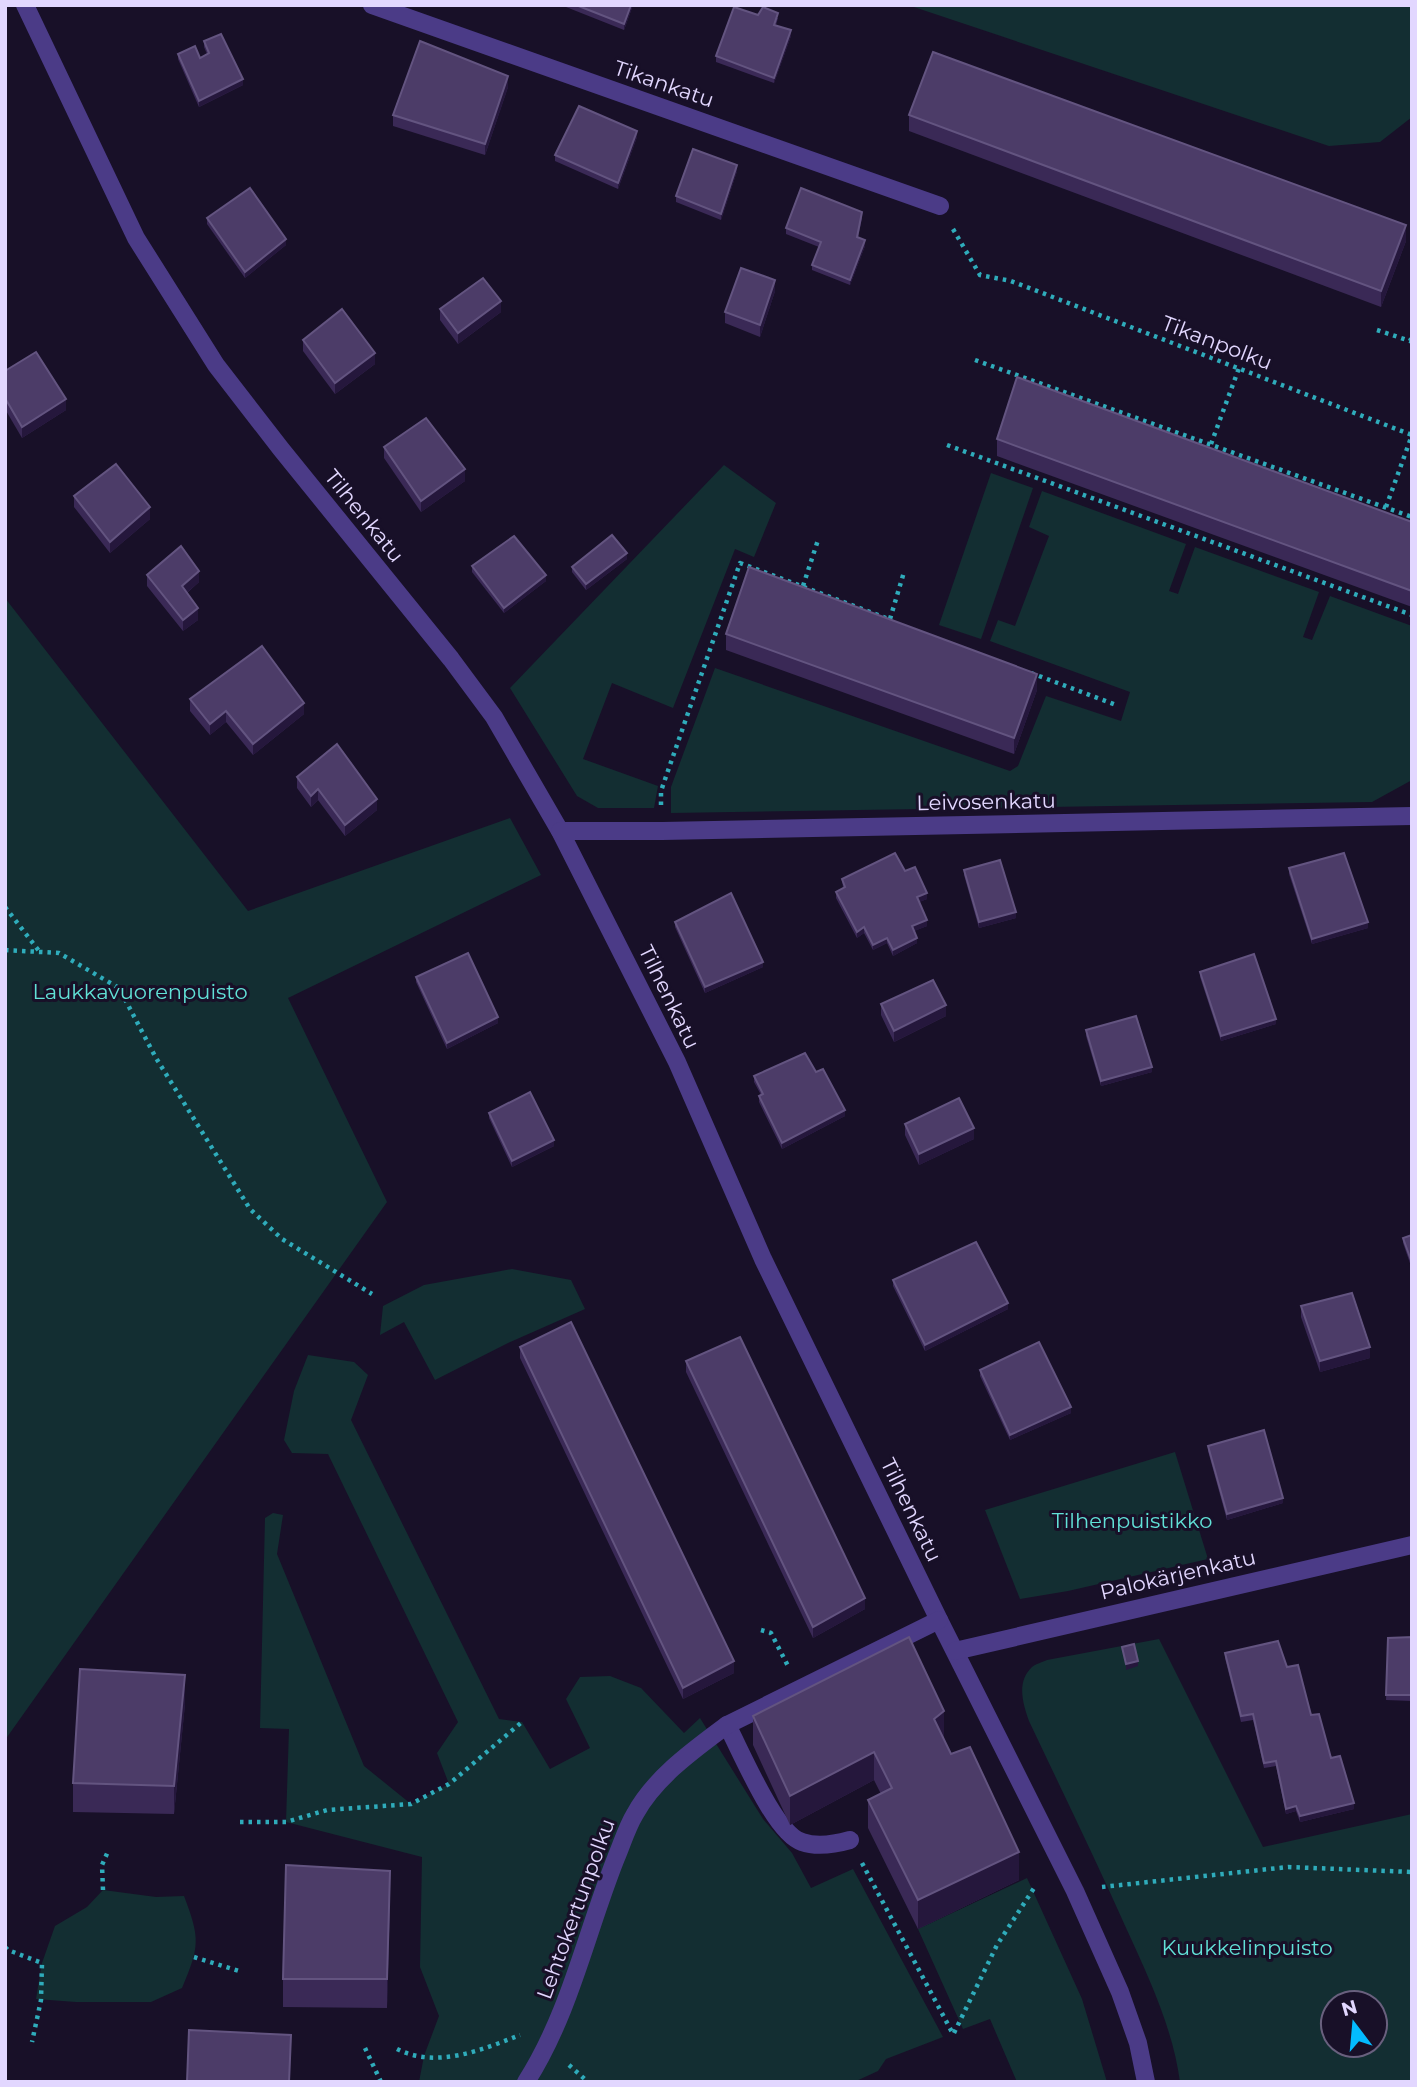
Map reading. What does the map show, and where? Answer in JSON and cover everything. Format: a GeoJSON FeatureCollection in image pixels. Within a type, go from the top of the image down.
{"type":"FeatureCollection","features":[{"type":"Feature","properties":{"kind":"street","name":"Tilhenkatu"},"geometry":{"type":"LineString","coordinates":[[25,5],[136,238],[209,354],[494,717],[561,831],[677,1062],[763,1259],[1074,1891],[1120,1992],[1138,2043],[1146,2082]]}},
{"type":"Feature","properties":{"kind":"street","name":"Tikankatu"},"geometry":{"type":"LineString","coordinates":[[372,5],[940,206]]}},
{"type":"Feature","properties":{"kind":"street","name":"Leivosenkatu"},"geometry":{"type":"LineString","coordinates":[[561,831],[1412,816]]}},
{"type":"Feature","properties":{"kind":"street","name":"Palokärjenkatu"},"geometry":{"type":"LineString","coordinates":[[955,1651],[1412,1545]]}},
{"type":"Feature","properties":{"kind":"street","name":"Lehtokertunpolku"},"geometry":{"type":"LineString","coordinates":[[526,2082],[560,2019],[605,1886],[635,1813],[661,1781],[699,1746],[727,1725],[939,1620]]}},
{"type":"Feature","properties":{"kind":"street"},"geometry":{"type":"LineString","coordinates":[[727,1725],[771,1811],[784,1830],[802,1842],[834,1844],[850,1840]]}},
{"type":"Feature","properties":{"kind":"path","name":"Tikanpolku"},"geometry":{"type":"LineString","coordinates":[[940,206],[980,275],[1011,281],[1412,435]]}},
{"type":"Feature","properties":{"kind":"path"},"geometry":{"type":"LineString","coordinates":[[1377,330],[1410,341],[1412,337]]}},
{"type":"Feature","properties":{"kind":"path"},"geometry":{"type":"LineString","coordinates":[[975,360],[1412,517]]}},
{"type":"Feature","properties":{"kind":"path"},"geometry":{"type":"LineString","coordinates":[[1211,444],[1239,368]]}},
{"type":"Feature","properties":{"kind":"path"},"geometry":{"type":"LineString","coordinates":[[1386,507],[1412,435]]}},
{"type":"Feature","properties":{"kind":"path"},"geometry":{"type":"LineString","coordinates":[[947,445],[1412,615]]}},
{"type":"Feature","properties":{"kind":"path"},"geometry":{"type":"LineString","coordinates":[[803,586],[818,540]]}},
{"type":"Feature","properties":{"kind":"path"},"geometry":{"type":"LineString","coordinates":[[661,813],[661,791],[740,563],[903,624]]}},
{"type":"Feature","properties":{"kind":"path"},"geometry":{"type":"LineString","coordinates":[[890,619],[904,572]]}},
{"type":"Feature","properties":{"kind":"path"},"geometry":{"type":"LineString","coordinates":[[1028,671],[1116,705]]}},
{"type":"Feature","properties":{"kind":"path"},"geometry":{"type":"LineString","coordinates":[[5,907],[40,952]]}},
{"type":"Feature","properties":{"kind":"path"},"geometry":{"type":"LineString","coordinates":[[5,950],[59,953],[119,988],[156,1058],[250,1209],[282,1239],[372,1294]]}},
{"type":"Feature","properties":{"kind":"path"},"geometry":{"type":"LineString","coordinates":[[761,1630],[771,1633],[799,1689]]}},
{"type":"Feature","properties":{"kind":"path"},"geometry":{"type":"LineString","coordinates":[[240,1822],[286,1822],[327,1810],[411,1804],[449,1784],[522,1723]]}},
{"type":"Feature","properties":{"kind":"path"},"geometry":{"type":"LineString","coordinates":[[850,1840],[953,2034],[998,1945],[1036,1885]]}},
{"type":"Feature","properties":{"kind":"path"},"geometry":{"type":"LineString","coordinates":[[103,1890],[102,1865],[109,1849]]}},
{"type":"Feature","properties":{"kind":"path"},"geometry":{"type":"LineString","coordinates":[[1102,1887],[1288,1867],[1412,1872]]}},
{"type":"Feature","properties":{"kind":"path"},"geometry":{"type":"LineString","coordinates":[[5,1947],[8,1951],[42,1963],[41,2000],[32,2042]]}},
{"type":"Feature","properties":{"kind":"path"},"geometry":{"type":"LineString","coordinates":[[194,1957],[239,1971]]}},
{"type":"Feature","properties":{"kind":"path"},"geometry":{"type":"LineString","coordinates":[[397,2049],[412,2057],[441,2058],[474,2052],[560,2019]]}},
{"type":"Feature","properties":{"kind":"path"},"geometry":{"type":"LineString","coordinates":[[365,2048],[381,2082]]}},
{"type":"Feature","properties":{"kind":"green space"},"geometry":{"type":"Polygon","coordinates":[[[908,5],[1412,5],[1412,117],[1380,142],[1329,146],[908,5]]]}},
{"type":"Feature","properties":{"kind":"green space"},"geometry":{"type":"Polygon","coordinates":[[[724,465],[776,503],[754,557],[735,549],[673,708],[612,683],[583,759],[658,786],[654,808],[598,808],[577,796],[510,688],[724,465]]]}},
{"type":"Feature","properties":{"kind":"green space"},"geometry":{"type":"Polygon","coordinates":[[[991,473],[1033,488],[981,639],[939,625],[991,473]]]}},
{"type":"Feature","properties":{"kind":"green space"},"geometry":{"type":"Polygon","coordinates":[[[1042,491],[1186,544],[1169,591],[1178,594],[1195,547],[1319,592],[1303,637],[1312,640],[1330,596],[1412,626],[1412,780],[1372,802],[671,813],[671,787],[715,668],[1010,771],[1018,766],[1046,696],[1121,721],[1130,692],[990,641],[998,620],[1015,626],[1049,536],[1029,527],[1042,491]]]}},
{"type":"Feature","properties":{"kind":"green space","name":"Laukkavuorenpuisto"},"geometry":{"type":"Polygon","coordinates":[[[5,598],[248,911],[510,818],[541,875],[288,998],[387,1202],[5,1740],[5,598]]]}},
{"type":"Feature","properties":{"kind":"green space"},"geometry":{"type":"Polygon","coordinates":[[[512,1269],[571,1280],[585,1309],[508,1343],[435,1380],[404,1322],[380,1335],[383,1306],[424,1285],[512,1269]]]}},
{"type":"Feature","properties":{"kind":"green space"},"geometry":{"type":"Polygon","coordinates":[[[308,1355],[354,1362],[368,1375],[351,1420],[499,1719],[522,1722],[550,1769],[590,1748],[566,1699],[580,1677],[610,1676],[641,1688],[684,1733],[700,1718],[763,1819],[792,1853],[811,1888],[853,1869],[943,2037],[886,2059],[878,2071],[854,2082],[419,2082],[424,2056],[439,2016],[420,1967],[422,1857],[286,1822],[289,1729],[260,1728],[265,1518],[273,1513],[283,1515],[277,1554],[364,1766],[411,1804],[449,1784],[437,1753],[458,1722],[328,1454],[292,1453],[284,1440],[294,1391],[308,1355]]]}},
{"type":"Feature","properties":{"kind":"green space","name":"Tilhenpuistikko"},"geometry":{"type":"Polygon","coordinates":[[[1175,1452],[1208,1559],[1068,1591],[1020,1599],[985,1510],[1175,1452]]]}},
{"type":"Feature","properties":{"kind":"green space","name":"Kuukkelinpuisto"},"geometry":{"type":"Polygon","coordinates":[[[1159,1639],[1263,1847],[1412,1814],[1412,2082],[1180,2082],[1172,2043],[1152,1985],[1029,1721],[1022,1686],[1027,1673],[1037,1664],[1159,1639]]]}},
{"type":"Feature","properties":{"kind":"green space"},"geometry":{"type":"Polygon","coordinates":[[[1027,1878],[1082,1999],[1107,2082],[1017,2082],[990,2019],[963,2029],[918,1929],[1027,1878]]]}},
{"type":"Feature","properties":{"kind":"green space"},"geometry":{"type":"Polygon","coordinates":[[[103,1890],[156,1897],[184,1896],[193,1922],[196,1942],[182,1988],[151,2002],[36,1999],[42,1963],[55,1926],[87,1907],[103,1890]]]}},
{"type":"Feature","properties":{"kind":"building"},"geometry":{"type":"Polygon","coordinates":[[[576,5],[631,5],[624,24],[576,5]]]}},
{"type":"Feature","properties":{"kind":"building"},"geometry":{"type":"Polygon","coordinates":[[[734,7],[758,15],[763,7],[778,13],[774,25],[791,30],[774,78],[716,56],[734,7]]]}},
{"type":"Feature","properties":{"kind":"building"},"geometry":{"type":"Polygon","coordinates":[[[221,34],[243,79],[199,101],[178,54],[195,46],[200,58],[209,53],[204,41],[221,34]]]}},
{"type":"Feature","properties":{"kind":"building"},"geometry":{"type":"Polygon","coordinates":[[[420,41],[508,76],[485,144],[393,115],[420,41]]]}},
{"type":"Feature","properties":{"kind":"building"},"geometry":{"type":"Polygon","coordinates":[[[933,52],[1406,225],[1381,291],[909,115],[933,52]]]}},
{"type":"Feature","properties":{"kind":"building"},"geometry":{"type":"Polygon","coordinates":[[[579,106],[637,131],[618,183],[555,155],[579,106]]]}},
{"type":"Feature","properties":{"kind":"building"},"geometry":{"type":"Polygon","coordinates":[[[693,149],[737,165],[721,214],[676,196],[693,149]]]}},
{"type":"Feature","properties":{"kind":"building"},"geometry":{"type":"Polygon","coordinates":[[[250,188],[286,239],[245,272],[207,218],[250,188]]]}},
{"type":"Feature","properties":{"kind":"building"},"geometry":{"type":"Polygon","coordinates":[[[801,188],[862,212],[857,237],[865,240],[850,280],[812,265],[821,242],[786,228],[801,188]]]}},
{"type":"Feature","properties":{"kind":"building"},"geometry":{"type":"Polygon","coordinates":[[[741,268],[775,280],[760,325],[725,312],[741,268]]]}},
{"type":"Feature","properties":{"kind":"building"},"geometry":{"type":"Polygon","coordinates":[[[483,278],[501,301],[458,333],[440,309],[483,278]]]}},
{"type":"Feature","properties":{"kind":"building"},"geometry":{"type":"Polygon","coordinates":[[[342,309],[375,353],[335,383],[303,340],[342,309]]]}},
{"type":"Feature","properties":{"kind":"building"},"geometry":{"type":"Polygon","coordinates":[[[36,352],[66,399],[22,427],[5,398],[5,371],[36,352]]]}},
{"type":"Feature","properties":{"kind":"building"},"geometry":{"type":"Polygon","coordinates":[[[1017,377],[1412,522],[1412,591],[997,439],[1017,377]]]}},
{"type":"Feature","properties":{"kind":"building"},"geometry":{"type":"Polygon","coordinates":[[[426,418],[465,469],[421,501],[384,447],[426,418]]]}},
{"type":"Feature","properties":{"kind":"building"},"geometry":{"type":"Polygon","coordinates":[[[116,464],[150,507],[110,542],[74,496],[116,464]]]}},
{"type":"Feature","properties":{"kind":"building"},"geometry":{"type":"Polygon","coordinates":[[[612,535],[627,553],[586,584],[572,567],[612,535]]]}},
{"type":"Feature","properties":{"kind":"building"},"geometry":{"type":"Polygon","coordinates":[[[514,536],[546,575],[504,608],[472,566],[514,536]]]}},
{"type":"Feature","properties":{"kind":"building"},"geometry":{"type":"Polygon","coordinates":[[[181,546],[199,571],[182,586],[198,608],[183,620],[147,575],[181,546]]]}},
{"type":"Feature","properties":{"kind":"building"},"geometry":{"type":"Polygon","coordinates":[[[749,567],[1037,674],[1014,738],[726,634],[749,567]]]}},
{"type":"Feature","properties":{"kind":"building"},"geometry":{"type":"Polygon","coordinates":[[[262,646],[304,703],[253,744],[226,711],[210,724],[190,699],[262,646]]]}},
{"type":"Feature","properties":{"kind":"building"},"geometry":{"type":"Polygon","coordinates":[[[337,744],[377,799],[345,825],[318,789],[311,796],[297,777],[337,744]]]}},
{"type":"Feature","properties":{"kind":"building"},"geometry":{"type":"Polygon","coordinates":[[[895,853],[905,871],[915,867],[927,893],[917,897],[927,920],[912,926],[917,938],[893,950],[887,938],[873,945],[864,927],[857,932],[836,892],[845,887],[842,879],[895,853]]]}},
{"type":"Feature","properties":{"kind":"building"},"geometry":{"type":"Polygon","coordinates":[[[1344,853],[1368,922],[1312,939],[1289,868],[1344,853]]]}},
{"type":"Feature","properties":{"kind":"building"},"geometry":{"type":"Polygon","coordinates":[[[1000,860],[1016,912],[979,922],[964,870],[1000,860]]]}},
{"type":"Feature","properties":{"kind":"building"},"geometry":{"type":"Polygon","coordinates":[[[731,893],[763,962],[705,987],[675,922],[731,893]]]}},
{"type":"Feature","properties":{"kind":"building"},"geometry":{"type":"Polygon","coordinates":[[[468,953],[498,1017],[447,1043],[416,977],[468,953]]]}},
{"type":"Feature","properties":{"kind":"building"},"geometry":{"type":"Polygon","coordinates":[[[1254,954],[1276,1019],[1221,1036],[1200,972],[1254,954]]]}},
{"type":"Feature","properties":{"kind":"building"},"geometry":{"type":"Polygon","coordinates":[[[933,980],[946,1005],[894,1031],[881,1004],[933,980]]]}},
{"type":"Feature","properties":{"kind":"building"},"geometry":{"type":"Polygon","coordinates":[[[1136,1016],[1152,1067],[1101,1081],[1086,1030],[1136,1016]]]}},
{"type":"Feature","properties":{"kind":"building"},"geometry":{"type":"Polygon","coordinates":[[[805,1053],[816,1072],[823,1069],[845,1110],[782,1143],[759,1096],[763,1094],[754,1076],[805,1053]]]}},
{"type":"Feature","properties":{"kind":"building"},"geometry":{"type":"Polygon","coordinates":[[[530,1092],[554,1140],[512,1161],[489,1113],[530,1092]]]}},
{"type":"Feature","properties":{"kind":"building"},"geometry":{"type":"Polygon","coordinates":[[[959,1098],[974,1128],[919,1154],[905,1124],[959,1098]]]}},
{"type":"Feature","properties":{"kind":"building"},"geometry":{"type":"Polygon","coordinates":[[[1412,1235],[1412,1263],[1403,1238],[1412,1235]]]}},
{"type":"Feature","properties":{"kind":"building"},"geometry":{"type":"Polygon","coordinates":[[[976,1242],[1008,1303],[925,1345],[893,1280],[976,1242]]]}},
{"type":"Feature","properties":{"kind":"building"},"geometry":{"type":"Polygon","coordinates":[[[1352,1293],[1370,1347],[1320,1361],[1301,1306],[1352,1293]]]}},
{"type":"Feature","properties":{"kind":"building"},"geometry":{"type":"Polygon","coordinates":[[[571,1322],[734,1661],[683,1688],[520,1347],[571,1322]]]}},
{"type":"Feature","properties":{"kind":"building"},"geometry":{"type":"Polygon","coordinates":[[[740,1337],[865,1598],[813,1627],[686,1361],[740,1337]]]}},
{"type":"Feature","properties":{"kind":"building"},"geometry":{"type":"Polygon","coordinates":[[[1039,1342],[1071,1407],[1010,1435],[980,1370],[1039,1342]]]}},
{"type":"Feature","properties":{"kind":"building"},"geometry":{"type":"Polygon","coordinates":[[[1264,1430],[1283,1498],[1227,1514],[1208,1446],[1264,1430]]]}},
{"type":"Feature","properties":{"kind":"building"},"geometry":{"type":"Polygon","coordinates":[[[909,1637],[944,1711],[934,1719],[951,1754],[970,1747],[1019,1852],[918,1900],[868,1800],[892,1788],[874,1752],[790,1796],[753,1716],[909,1637]]]}},
{"type":"Feature","properties":{"kind":"building"},"geometry":{"type":"Polygon","coordinates":[[[1412,1637],[1412,1695],[1386,1695],[1388,1638],[1412,1637]]]}},
{"type":"Feature","properties":{"kind":"building"},"geometry":{"type":"Polygon","coordinates":[[[1278,1641],[1287,1667],[1298,1665],[1311,1715],[1319,1714],[1331,1758],[1340,1756],[1354,1803],[1300,1816],[1296,1806],[1286,1809],[1276,1761],[1264,1763],[1253,1714],[1241,1716],[1225,1653],[1278,1641]]]}},
{"type":"Feature","properties":{"kind":"building"},"geometry":{"type":"Polygon","coordinates":[[[1134,1644],[1138,1661],[1126,1664],[1122,1647],[1134,1644]]]}},
{"type":"Feature","properties":{"kind":"building"},"geometry":{"type":"Polygon","coordinates":[[[80,1669],[185,1675],[174,1786],[73,1783],[80,1669]]]}},
{"type":"Feature","properties":{"kind":"building"},"geometry":{"type":"Polygon","coordinates":[[[286,1865],[390,1871],[387,1979],[283,1979],[286,1865]]]}},
{"type":"Feature","properties":{"kind":"building"},"geometry":{"type":"Polygon","coordinates":[[[189,2030],[291,2035],[289,2082],[187,2082],[189,2030]]]}}]}
